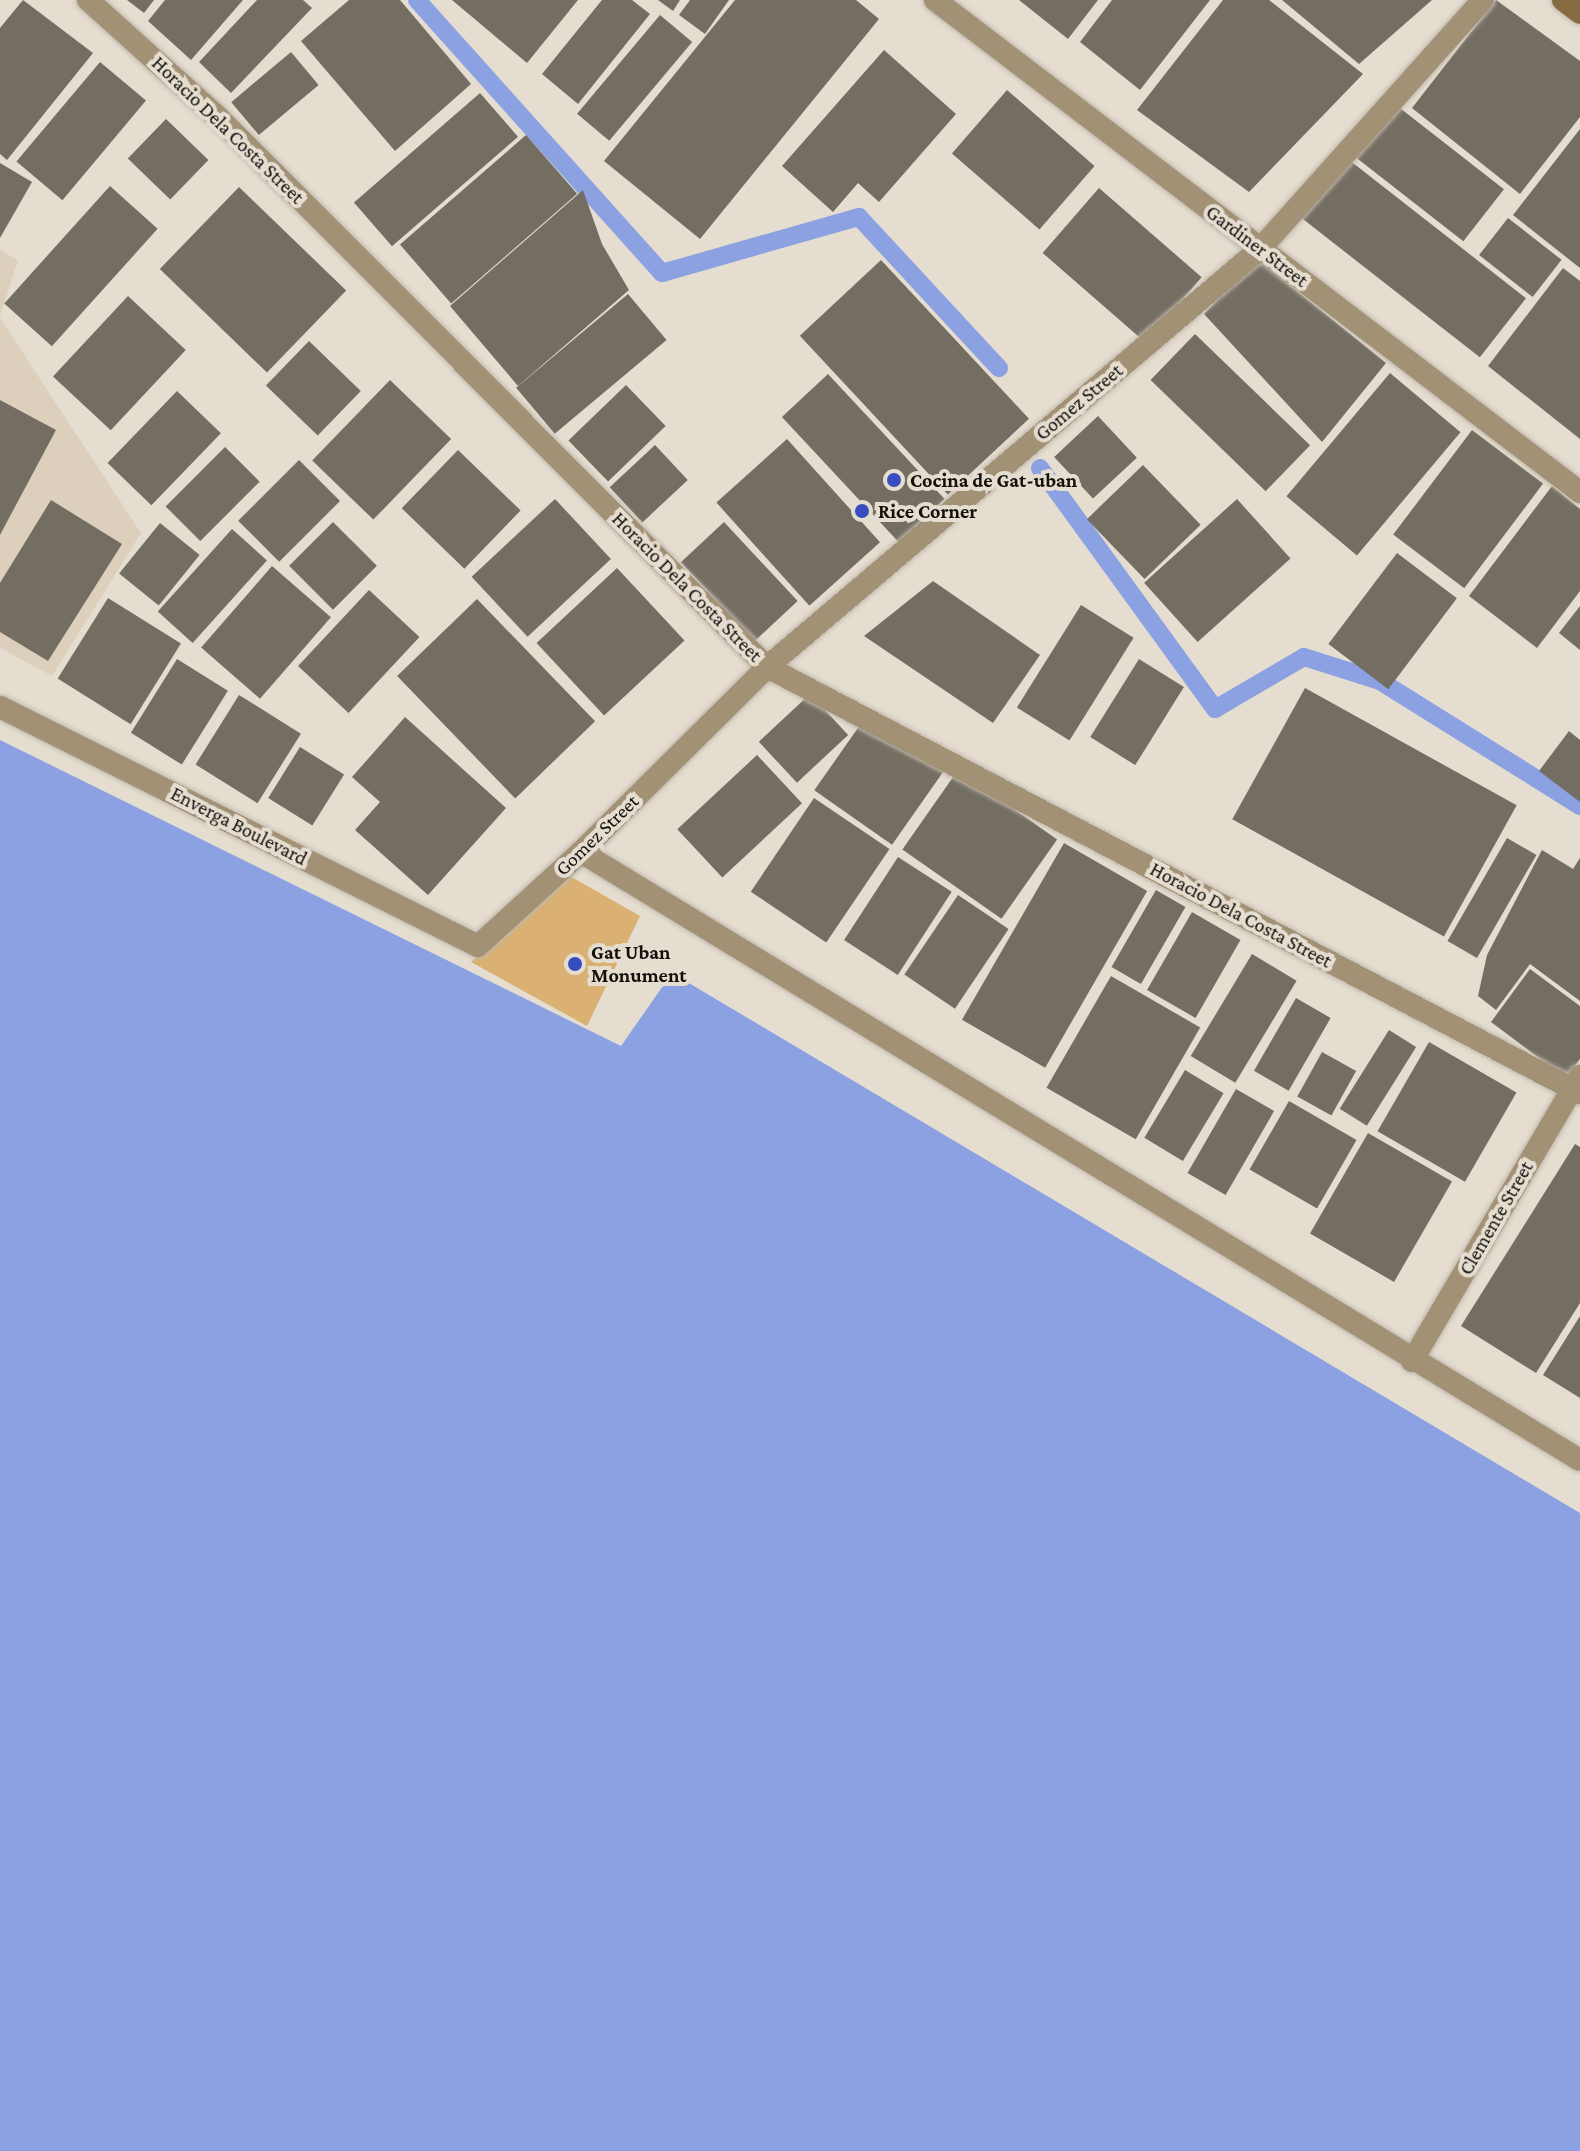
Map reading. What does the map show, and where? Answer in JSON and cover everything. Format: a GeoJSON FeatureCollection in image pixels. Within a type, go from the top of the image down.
{"type":"FeatureCollection","features":[{"type":"Feature","properties":{"kind":"main road"},"geometry":{"type":"LineString","coordinates":[[1563,0],[1580,13]]}},
{"type":"Feature","properties":{"kind":"street","name":"Horacio Dela Costa Street"},"geometry":{"type":"LineString","coordinates":[[88,0],[218,117],[767,667],[1577,1086]]}},
{"type":"Feature","properties":{"kind":"street","name":"Gardiner Street"},"geometry":{"type":"LineString","coordinates":[[935,0],[1580,492]]}},
{"type":"Feature","properties":{"kind":"street","name":"Gomez Street"},"geometry":{"type":"LineString","coordinates":[[478,946],[581,852],[767,667],[1261,248],[1483,0]]}},
{"type":"Feature","properties":{"kind":"street","name":"Enverga Boulevard"},"geometry":{"type":"LineString","coordinates":[[0,707],[478,946]]}},
{"type":"Feature","properties":{"kind":"street"},"geometry":{"type":"LineString","coordinates":[[581,852],[800,981],[1412,1361],[1580,1460]]}},
{"type":"Feature","properties":{"kind":"street","name":"Clemente Street"},"geometry":{"type":"LineString","coordinates":[[1412,1361],[1577,1086]]}},
{"type":"Feature","properties":{"kind":"shaded area"},"geometry":{"type":"Polygon","coordinates":[[[0,249],[18,261],[0,316],[0,249]]]}},
{"type":"Feature","properties":{"kind":"shaded area"},"geometry":{"type":"Polygon","coordinates":[[[0,318],[141,533],[52,676],[0,648],[0,318]]]}},
{"type":"Feature","properties":{"kind":"shaded area"},"geometry":{"type":"Polygon","coordinates":[[[568,875],[640,916],[587,1026],[471,962],[568,875]]]}},
{"type":"Feature","properties":{"kind":"water"},"geometry":{"type":"Polygon","coordinates":[[[0,740],[621,1046],[672,973],[1580,1513],[1580,2151],[0,2151],[0,740]]]}},
{"type":"Feature","properties":{"kind":"building"},"geometry":{"type":"Polygon","coordinates":[[[23,0],[93,53],[7,160],[0,154],[0,28],[23,0]]]}},
{"type":"Feature","properties":{"kind":"building"},"geometry":{"type":"Polygon","coordinates":[[[127,0],[154,0],[144,13],[127,0]]]}},
{"type":"Feature","properties":{"kind":"building"},"geometry":{"type":"Polygon","coordinates":[[[165,0],[243,0],[191,60],[148,21],[165,0]]]}},
{"type":"Feature","properties":{"kind":"building"},"geometry":{"type":"Polygon","coordinates":[[[257,0],[303,0],[312,8],[231,93],[199,62],[257,0]]]}},
{"type":"Feature","properties":{"kind":"building"},"geometry":{"type":"Polygon","coordinates":[[[349,0],[400,0],[471,84],[395,151],[301,41],[349,0]]]}},
{"type":"Feature","properties":{"kind":"building"},"geometry":{"type":"Polygon","coordinates":[[[452,0],[578,0],[527,63],[452,0]]]}},
{"type":"Feature","properties":{"kind":"building"},"geometry":{"type":"Polygon","coordinates":[[[602,0],[632,0],[650,14],[578,104],[542,74],[602,0]]]}},
{"type":"Feature","properties":{"kind":"building"},"geometry":{"type":"Polygon","coordinates":[[[658,0],[680,0],[673,11],[658,0]]]}},
{"type":"Feature","properties":{"kind":"building"},"geometry":{"type":"Polygon","coordinates":[[[690,0],[729,0],[705,34],[679,15],[690,0]]]}},
{"type":"Feature","properties":{"kind":"building"},"geometry":{"type":"Polygon","coordinates":[[[735,0],[856,0],[879,19],[700,239],[604,161],[735,0]]]}},
{"type":"Feature","properties":{"kind":"building"},"geometry":{"type":"Polygon","coordinates":[[[1019,0],[1098,0],[1068,39],[1019,0]]]}},
{"type":"Feature","properties":{"kind":"building"},"geometry":{"type":"Polygon","coordinates":[[[1112,0],[1210,0],[1140,90],[1080,42],[1112,0]]]}},
{"type":"Feature","properties":{"kind":"building"},"geometry":{"type":"Polygon","coordinates":[[[1223,0],[1269,0],[1363,74],[1249,192],[1137,110],[1223,0]]]}},
{"type":"Feature","properties":{"kind":"building"},"geometry":{"type":"Polygon","coordinates":[[[1282,0],[1432,0],[1359,64],[1282,0]]]}},
{"type":"Feature","properties":{"kind":"building"},"geometry":{"type":"Polygon","coordinates":[[[1496,0],[1580,61],[1580,117],[1520,194],[1412,108],[1496,0]]]}},
{"type":"Feature","properties":{"kind":"building"},"geometry":{"type":"Polygon","coordinates":[[[660,15],[692,42],[609,141],[577,114],[660,15]]]}},
{"type":"Feature","properties":{"kind":"building"},"geometry":{"type":"Polygon","coordinates":[[[884,50],[956,114],[879,202],[858,183],[833,212],[782,166],[884,50]]]}},
{"type":"Feature","properties":{"kind":"building"},"geometry":{"type":"Polygon","coordinates":[[[291,52],[319,85],[259,135],[231,102],[291,52]]]}},
{"type":"Feature","properties":{"kind":"building"},"geometry":{"type":"Polygon","coordinates":[[[100,62],[146,101],[62,200],[16,162],[100,62]]]}},
{"type":"Feature","properties":{"kind":"building"},"geometry":{"type":"Polygon","coordinates":[[[1007,90],[1095,166],[1039,229],[952,153],[1007,90]]]}},
{"type":"Feature","properties":{"kind":"building"},"geometry":{"type":"Polygon","coordinates":[[[480,93],[518,137],[392,246],[354,203],[480,93]]]}},
{"type":"Feature","properties":{"kind":"building"},"geometry":{"type":"Polygon","coordinates":[[[1396,105],[1504,189],[1463,241],[1355,157],[1396,105]]]}},
{"type":"Feature","properties":{"kind":"building"},"geometry":{"type":"Polygon","coordinates":[[[166,119],[208,160],[170,200],[128,159],[166,119]]]}},
{"type":"Feature","properties":{"kind":"building"},"geometry":{"type":"Polygon","coordinates":[[[1580,129],[1580,268],[1513,215],[1580,129]]]}},
{"type":"Feature","properties":{"kind":"building"},"geometry":{"type":"Polygon","coordinates":[[[526,135],[577,194],[451,303],[400,245],[526,135]]]}},
{"type":"Feature","properties":{"kind":"building"},"geometry":{"type":"Polygon","coordinates":[[[1344,156],[1526,298],[1480,357],[1298,215],[1344,156]]]}},
{"type":"Feature","properties":{"kind":"building"},"geometry":{"type":"Polygon","coordinates":[[[0,163],[32,182],[0,238],[0,163]]]}},
{"type":"Feature","properties":{"kind":"building"},"geometry":{"type":"Polygon","coordinates":[[[110,186],[158,229],[52,346],[4,303],[110,186]]]}},
{"type":"Feature","properties":{"kind":"building"},"geometry":{"type":"Polygon","coordinates":[[[239,187],[346,291],[267,373],[160,269],[239,187]]]}},
{"type":"Feature","properties":{"kind":"building"},"geometry":{"type":"Polygon","coordinates":[[[1099,188],[1202,277],[1145,342],[1043,253],[1099,188]]]}},
{"type":"Feature","properties":{"kind":"building"},"geometry":{"type":"Polygon","coordinates":[[[583,190],[602,244],[629,290],[518,386],[450,306],[583,190]]]}},
{"type":"Feature","properties":{"kind":"building"},"geometry":{"type":"Polygon","coordinates":[[[1508,218],[1562,260],[1533,297],[1479,255],[1508,218]]]}},
{"type":"Feature","properties":{"kind":"building"},"geometry":{"type":"Polygon","coordinates":[[[1256,258],[1386,363],[1322,442],[1204,314],[1256,258]]]}},
{"type":"Feature","properties":{"kind":"building"},"geometry":{"type":"Polygon","coordinates":[[[881,260],[1029,419],[948,494],[800,336],[881,260]]]}},
{"type":"Feature","properties":{"kind":"building"},"geometry":{"type":"Polygon","coordinates":[[[1563,268],[1580,281],[1580,439],[1488,366],[1563,268]]]}},
{"type":"Feature","properties":{"kind":"building"},"geometry":{"type":"Polygon","coordinates":[[[628,294],[667,340],[555,434],[516,388],[628,294]]]}},
{"type":"Feature","properties":{"kind":"building"},"geometry":{"type":"Polygon","coordinates":[[[128,296],[186,350],[111,430],[53,376],[128,296]]]}},
{"type":"Feature","properties":{"kind":"building"},"geometry":{"type":"Polygon","coordinates":[[[1195,334],[1310,445],[1266,491],[1151,380],[1195,334]]]}},
{"type":"Feature","properties":{"kind":"building"},"geometry":{"type":"Polygon","coordinates":[[[309,341],[361,391],[318,436],[266,386],[309,341]]]}},
{"type":"Feature","properties":{"kind":"building"},"geometry":{"type":"Polygon","coordinates":[[[1390,373],[1460,432],[1357,555],[1287,496],[1390,373]]]}},
{"type":"Feature","properties":{"kind":"building"},"geometry":{"type":"Polygon","coordinates":[[[828,374],[945,499],[899,542],[782,417],[828,374]]]}},
{"type":"Feature","properties":{"kind":"building"},"geometry":{"type":"Polygon","coordinates":[[[390,380],[451,439],[373,520],[312,461],[390,380]]]}},
{"type":"Feature","properties":{"kind":"building"},"geometry":{"type":"Polygon","coordinates":[[[626,385],[666,426],[608,482],[568,441],[626,385]]]}},
{"type":"Feature","properties":{"kind":"building"},"geometry":{"type":"Polygon","coordinates":[[[177,391],[221,433],[151,505],[108,463],[177,391]]]}},
{"type":"Feature","properties":{"kind":"building"},"geometry":{"type":"Polygon","coordinates":[[[0,400],[56,430],[0,535],[0,400]]]}},
{"type":"Feature","properties":{"kind":"building"},"geometry":{"type":"Polygon","coordinates":[[[1098,416],[1137,458],[1093,499],[1054,457],[1098,416]]]}},
{"type":"Feature","properties":{"kind":"building"},"geometry":{"type":"Polygon","coordinates":[[[1472,430],[1543,484],[1464,588],[1393,535],[1472,430]]]}},
{"type":"Feature","properties":{"kind":"building"},"geometry":{"type":"Polygon","coordinates":[[[787,439],[880,542],[809,606],[716,503],[787,439]]]}},
{"type":"Feature","properties":{"kind":"building"},"geometry":{"type":"Polygon","coordinates":[[[655,445],[688,480],[642,522],[610,487],[655,445]]]}},
{"type":"Feature","properties":{"kind":"building"},"geometry":{"type":"Polygon","coordinates":[[[225,447],[260,482],[200,541],[166,506],[225,447]]]}},
{"type":"Feature","properties":{"kind":"building"},"geometry":{"type":"Polygon","coordinates":[[[458,450],[521,510],[464,569],[402,508],[458,450]]]}},
{"type":"Feature","properties":{"kind":"building"},"geometry":{"type":"Polygon","coordinates":[[[299,460],[340,501],[279,562],[238,521],[299,460]]]}},
{"type":"Feature","properties":{"kind":"building"},"geometry":{"type":"Polygon","coordinates":[[[1143,465],[1201,525],[1145,579],[1087,519],[1143,465]]]}},
{"type":"Feature","properties":{"kind":"building"},"geometry":{"type":"Polygon","coordinates":[[[1552,486],[1580,509],[1580,591],[1537,648],[1469,596],[1552,486]]]}},
{"type":"Feature","properties":{"kind":"building"},"geometry":{"type":"Polygon","coordinates":[[[555,499],[611,559],[528,637],[472,577],[555,499]]]}},
{"type":"Feature","properties":{"kind":"building"},"geometry":{"type":"Polygon","coordinates":[[[1237,499],[1291,558],[1198,642],[1144,583],[1237,499]]]}},
{"type":"Feature","properties":{"kind":"building"},"geometry":{"type":"Polygon","coordinates":[[[51,500],[122,544],[48,661],[0,632],[0,583],[51,500]]]}},
{"type":"Feature","properties":{"kind":"building"},"geometry":{"type":"Polygon","coordinates":[[[333,522],[377,566],[333,610],[289,566],[333,522]]]}},
{"type":"Feature","properties":{"kind":"building"},"geometry":{"type":"Polygon","coordinates":[[[724,522],[798,601],[755,641],[681,562],[724,522]]]}},
{"type":"Feature","properties":{"kind":"building"},"geometry":{"type":"Polygon","coordinates":[[[160,523],[200,555],[159,606],[119,574],[160,523]]]}},
{"type":"Feature","properties":{"kind":"building"},"geometry":{"type":"Polygon","coordinates":[[[232,529],[267,560],[193,643],[158,611],[232,529]]]}},
{"type":"Feature","properties":{"kind":"building"},"geometry":{"type":"Polygon","coordinates":[[[1397,553],[1457,598],[1388,689],[1328,644],[1397,553]]]}},
{"type":"Feature","properties":{"kind":"building"},"geometry":{"type":"Polygon","coordinates":[[[272,566],[331,617],[260,699],[201,648],[272,566]]]}},
{"type":"Feature","properties":{"kind":"building"},"geometry":{"type":"Polygon","coordinates":[[[617,568],[685,640],[604,715],[537,643],[617,568]]]}},
{"type":"Feature","properties":{"kind":"building"},"geometry":{"type":"Polygon","coordinates":[[[933,581],[1040,655],[993,723],[864,636],[933,581]]]}},
{"type":"Feature","properties":{"kind":"building"},"geometry":{"type":"Polygon","coordinates":[[[369,590],[419,637],[349,713],[298,666],[369,590]]]}},
{"type":"Feature","properties":{"kind":"building"},"geometry":{"type":"Polygon","coordinates":[[[108,598],[181,644],[131,724],[58,679],[108,598]]]}},
{"type":"Feature","properties":{"kind":"building"},"geometry":{"type":"Polygon","coordinates":[[[477,599],[595,721],[515,798],[397,676],[477,599]]]}},
{"type":"Feature","properties":{"kind":"building"},"geometry":{"type":"Polygon","coordinates":[[[1081,605],[1134,638],[1069,740],[1017,708],[1081,605]]]}},
{"type":"Feature","properties":{"kind":"building"},"geometry":{"type":"Polygon","coordinates":[[[1580,606],[1580,650],[1559,633],[1580,606]]]}},
{"type":"Feature","properties":{"kind":"building"},"geometry":{"type":"Polygon","coordinates":[[[177,659],[228,691],[182,765],[131,733],[177,659]]]}},
{"type":"Feature","properties":{"kind":"building"},"geometry":{"type":"Polygon","coordinates":[[[1139,659],[1184,687],[1135,765],[1090,737],[1139,659]]]}},
{"type":"Feature","properties":{"kind":"building"},"geometry":{"type":"Polygon","coordinates":[[[1305,688],[1517,805],[1444,937],[1232,819],[1305,688]]]}},
{"type":"Feature","properties":{"kind":"building"},"geometry":{"type":"Polygon","coordinates":[[[810,694],[848,735],[797,783],[759,742],[810,694]]]}},
{"type":"Feature","properties":{"kind":"building"},"geometry":{"type":"Polygon","coordinates":[[[239,695],[301,734],[257,803],[196,765],[239,695]]]}},
{"type":"Feature","properties":{"kind":"building"},"geometry":{"type":"Polygon","coordinates":[[[867,715],[945,769],[892,845],[814,790],[867,715]]]}},
{"type":"Feature","properties":{"kind":"building"},"geometry":{"type":"Polygon","coordinates":[[[405,717],[506,808],[428,895],[355,830],[380,802],[352,777],[405,717]]]}},
{"type":"Feature","properties":{"kind":"building"},"geometry":{"type":"Polygon","coordinates":[[[1569,731],[1580,740],[1580,802],[1539,771],[1569,731]]]}},
{"type":"Feature","properties":{"kind":"building"},"geometry":{"type":"Polygon","coordinates":[[[300,747],[344,775],[312,825],[268,798],[300,747]]]}},
{"type":"Feature","properties":{"kind":"building"},"geometry":{"type":"Polygon","coordinates":[[[757,755],[802,803],[722,878],[677,829],[757,755]]]}},
{"type":"Feature","properties":{"kind":"building"},"geometry":{"type":"Polygon","coordinates":[[[958,770],[1057,839],[1001,919],[902,849],[958,770]]]}},
{"type":"Feature","properties":{"kind":"building"},"geometry":{"type":"Polygon","coordinates":[[[814,798],[889,849],[826,943],[751,892],[814,798]]]}},
{"type":"Feature","properties":{"kind":"building"},"geometry":{"type":"Polygon","coordinates":[[[1507,838],[1536,855],[1477,958],[1448,941],[1507,838]]]}},
{"type":"Feature","properties":{"kind":"building"},"geometry":{"type":"Polygon","coordinates":[[[1064,843],[1147,891],[1045,1068],[962,1020],[1064,843]]]}},
{"type":"Feature","properties":{"kind":"building"},"geometry":{"type":"Polygon","coordinates":[[[1542,850],[1573,869],[1580,858],[1580,1001],[1530,964],[1496,1010],[1478,996],[1487,955],[1542,850]]]}},
{"type":"Feature","properties":{"kind":"building"},"geometry":{"type":"Polygon","coordinates":[[[898,857],[952,892],[898,975],[844,940],[898,857]]]}},
{"type":"Feature","properties":{"kind":"building"},"geometry":{"type":"Polygon","coordinates":[[[1156,890],[1185,907],[1141,984],[1112,967],[1156,890]]]}},
{"type":"Feature","properties":{"kind":"building"},"geometry":{"type":"Polygon","coordinates":[[[958,895],[1009,929],[955,1009],[904,975],[958,895]]]}},
{"type":"Feature","properties":{"kind":"building"},"geometry":{"type":"Polygon","coordinates":[[[1192,912],[1240,940],[1195,1018],[1147,990],[1192,912]]]}},
{"type":"Feature","properties":{"kind":"building"},"geometry":{"type":"Polygon","coordinates":[[[1252,954],[1297,981],[1235,1083],[1191,1056],[1252,954]]]}},
{"type":"Feature","properties":{"kind":"building"},"geometry":{"type":"Polygon","coordinates":[[[1530,969],[1580,1006],[1580,1059],[1566,1078],[1491,1022],[1530,969]]]}},
{"type":"Feature","properties":{"kind":"building"},"geometry":{"type":"Polygon","coordinates":[[[1111,976],[1200,1028],[1136,1139],[1046,1088],[1111,976]]]}},
{"type":"Feature","properties":{"kind":"building"},"geometry":{"type":"Polygon","coordinates":[[[1296,998],[1331,1018],[1289,1091],[1254,1071],[1296,998]]]}},
{"type":"Feature","properties":{"kind":"building"},"geometry":{"type":"Polygon","coordinates":[[[1389,1030],[1416,1047],[1367,1126],[1340,1109],[1389,1030]]]}},
{"type":"Feature","properties":{"kind":"building"},"geometry":{"type":"Polygon","coordinates":[[[1429,1042],[1516,1092],[1465,1182],[1378,1131],[1429,1042]]]}},
{"type":"Feature","properties":{"kind":"building"},"geometry":{"type":"Polygon","coordinates":[[[1322,1052],[1356,1071],[1331,1116],[1297,1097],[1322,1052]]]}},
{"type":"Feature","properties":{"kind":"building"},"geometry":{"type":"Polygon","coordinates":[[[1185,1070],[1224,1093],[1183,1161],[1144,1138],[1185,1070]]]}},
{"type":"Feature","properties":{"kind":"building"},"geometry":{"type":"Polygon","coordinates":[[[1236,1089],[1274,1111],[1226,1195],[1188,1173],[1236,1089]]]}},
{"type":"Feature","properties":{"kind":"building"},"geometry":{"type":"Polygon","coordinates":[[[1289,1101],[1357,1140],[1317,1208],[1250,1169],[1289,1101]]]}},
{"type":"Feature","properties":{"kind":"building"},"geometry":{"type":"Polygon","coordinates":[[[1368,1133],[1452,1182],[1394,1282],[1310,1233],[1368,1133]]]}},
{"type":"Feature","properties":{"kind":"building"},"geometry":{"type":"Polygon","coordinates":[[[1575,1144],[1580,1147],[1580,1303],[1536,1373],[1461,1326],[1575,1144]]]}},
{"type":"Feature","properties":{"kind":"building"},"geometry":{"type":"Polygon","coordinates":[[[1580,1316],[1580,1398],[1543,1375],[1580,1316]]]}},
{"type":"Feature","properties":{"kind":"waterway"},"geometry":{"type":"LineString","coordinates":[[417,0],[662,273],[859,217],[999,368]]}},
{"type":"Feature","properties":{"kind":"waterway"},"geometry":{"type":"LineString","coordinates":[[1040,468],[1215,709],[1304,657],[1380,681],[1580,806]]}},
{"type":"Feature","properties":{"kind":"place","name":"Cocina de Gat-uban"},"geometry":{"type":"Point","coordinates":[894,480]}},
{"type":"Feature","properties":{"kind":"place","name":"Rice Corner"},"geometry":{"type":"Point","coordinates":[862,511]}},
{"type":"Feature","properties":{"kind":"place","name":"Gat Uban Monument"},"geometry":{"type":"Point","coordinates":[575,964]}}]}
